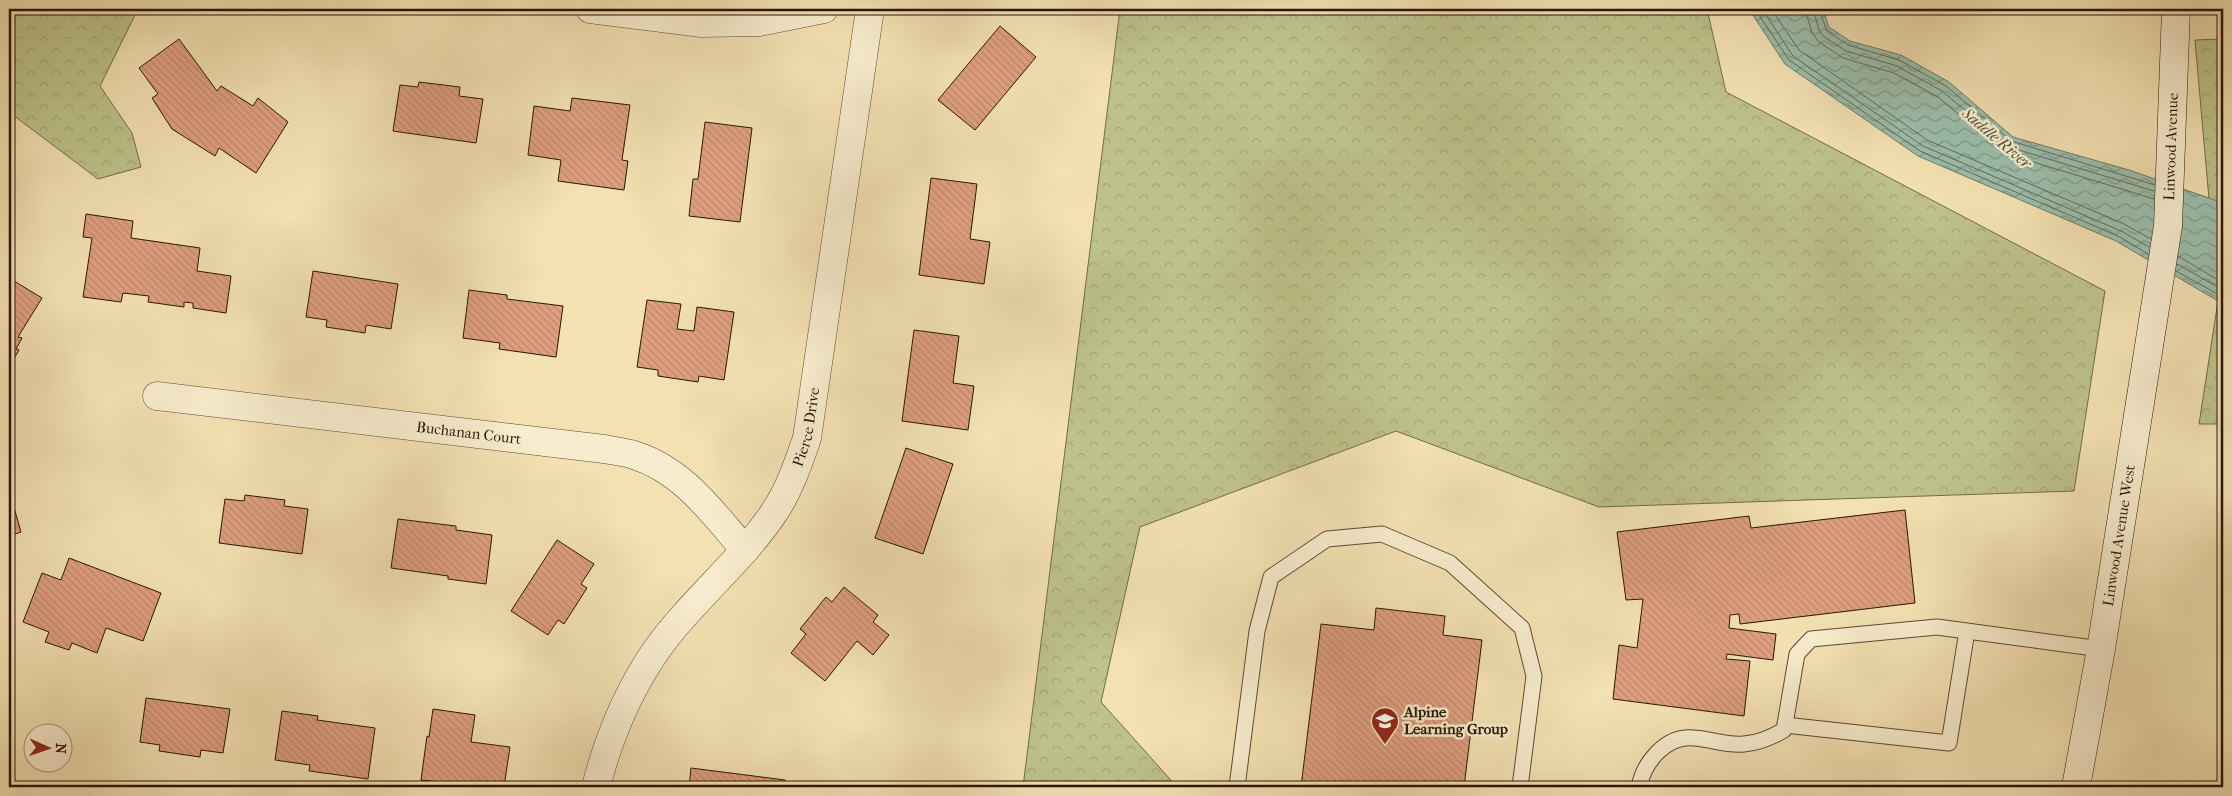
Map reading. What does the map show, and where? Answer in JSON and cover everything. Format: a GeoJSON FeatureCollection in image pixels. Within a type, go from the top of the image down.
{"type":"FeatureCollection","features":[{"type":"Feature","properties":{"kind":"street"},"geometry":{"type":"LineString","coordinates":[[590,9],[702,23],[759,22],[824,9]]}},
{"type":"Feature","properties":{"kind":"street","name":"Pierce Drive"},"geometry":{"type":"LineString","coordinates":[[596,787],[604,758],[626,704],[655,653],[693,604],[745,550],[774,513],[795,472],[808,438],[870,9]]}},
{"type":"Feature","properties":{"kind":"street","name":"Linwood Avenue"},"geometry":{"type":"LineString","coordinates":[[2159,284],[2168,226],[2176,9]]}},
{"type":"Feature","properties":{"kind":"street","name":"Linwood Avenue West"},"geometry":{"type":"LineString","coordinates":[[2076,787],[2159,284]]}},
{"type":"Feature","properties":{"kind":"street","name":"Buchanan Court"},"geometry":{"type":"LineString","coordinates":[[157,396],[604,449],[635,456],[665,469],[694,490],[745,550]]}},
{"type":"Feature","properties":{"kind":"lane"},"geometry":{"type":"LineString","coordinates":[[1237,787],[1257,631],[1272,577],[1328,539],[1382,534],[1450,563],[1522,628],[1534,676],[1520,787]]}},
{"type":"Feature","properties":{"kind":"lane"},"geometry":{"type":"LineString","coordinates":[[1639,787],[1642,772],[1656,754],[1678,738],[1693,737],[1744,744],[1769,738],[1784,730],[1797,654],[1811,639],[1937,627],[2100,649]]}},
{"type":"Feature","properties":{"kind":"lane"},"geometry":{"type":"LineString","coordinates":[[1785,725],[1950,743],[1967,631]]}},
{"type":"Feature","properties":{"kind":"green space"},"geometry":{"type":"Polygon","coordinates":[[[9,9],[138,9],[100,86],[132,133],[141,167],[98,179],[9,112],[9,9]]]}},
{"type":"Feature","properties":{"kind":"green space"},"geometry":{"type":"Polygon","coordinates":[[[1120,9],[1707,9],[1726,92],[2105,291],[2074,491],[1599,507],[1396,431],[1140,527],[1101,702],[1177,787],[1023,787],[1120,9]]]}},
{"type":"Feature","properties":{"kind":"green space"},"geometry":{"type":"Polygon","coordinates":[[[2223,39],[2223,424],[2199,424],[2218,301],[2195,40],[2223,39]]]}},
{"type":"Feature","properties":{"kind":"water","name":"Saddle River"},"geometry":{"type":"Polygon","coordinates":[[[1749,9],[1823,9],[1829,27],[1850,41],[1901,55],[1949,82],[2013,137],[2129,170],[2223,203],[2223,302],[2218,301],[2116,241],[1918,156],[1785,64],[1749,9]]]}},
{"type":"Feature","properties":{"kind":"building"},"geometry":{"type":"Polygon","coordinates":[[[1000,26],[1036,57],[975,130],[938,100],[1000,26]]]}},
{"type":"Feature","properties":{"kind":"building"},"geometry":{"type":"Polygon","coordinates":[[[179,39],[217,91],[221,86],[253,106],[258,98],[288,122],[256,173],[219,148],[215,156],[172,129],[152,98],[158,94],[139,68],[179,39]]]}},
{"type":"Feature","properties":{"kind":"building"},"geometry":{"type":"Polygon","coordinates":[[[419,82],[460,87],[459,96],[483,99],[476,143],[393,131],[400,85],[418,87],[419,82]]]}},
{"type":"Feature","properties":{"kind":"building"},"geometry":{"type":"Polygon","coordinates":[[[572,98],[630,105],[622,160],[628,161],[624,190],[558,181],[561,160],[528,155],[534,106],[570,111],[572,98]]]}},
{"type":"Feature","properties":{"kind":"building"},"geometry":{"type":"Polygon","coordinates":[[[705,122],[752,128],[740,222],[689,216],[693,179],[698,179],[705,122]]]}},
{"type":"Feature","properties":{"kind":"building"},"geometry":{"type":"Polygon","coordinates":[[[931,178],[977,184],[970,239],[990,242],[984,284],[919,275],[931,178]]]}},
{"type":"Feature","properties":{"kind":"building"},"geometry":{"type":"Polygon","coordinates":[[[86,214],[133,221],[131,238],[200,248],[197,271],[231,276],[226,313],[193,308],[193,303],[184,302],[184,307],[148,302],[149,296],[123,293],[121,302],[83,297],[92,238],[83,237],[86,214]]]}},
{"type":"Feature","properties":{"kind":"building"},"geometry":{"type":"Polygon","coordinates":[[[313,271],[398,284],[391,329],[366,325],[365,333],[326,327],[327,320],[306,317],[313,271]]]}},
{"type":"Feature","properties":{"kind":"building"},"geometry":{"type":"Polygon","coordinates":[[[9,278],[42,298],[18,337],[22,338],[16,349],[19,350],[9,367],[9,278]]]}},
{"type":"Feature","properties":{"kind":"building"},"geometry":{"type":"Polygon","coordinates":[[[469,290],[507,295],[507,299],[563,306],[556,357],[499,349],[500,343],[463,338],[469,290]]]}},
{"type":"Feature","properties":{"kind":"building"},"geometry":{"type":"Polygon","coordinates":[[[647,300],[681,304],[677,329],[694,331],[697,307],[734,312],[724,380],[699,376],[698,382],[658,376],[658,370],[637,367],[647,300]]]}},
{"type":"Feature","properties":{"kind":"building"},"geometry":{"type":"Polygon","coordinates":[[[914,330],[959,336],[953,383],[974,386],[968,430],[902,421],[914,330]]]}},
{"type":"Feature","properties":{"kind":"building"},"geometry":{"type":"Polygon","coordinates":[[[906,448],[953,464],[923,554],[875,538],[906,448]]]}},
{"type":"Feature","properties":{"kind":"building"},"geometry":{"type":"Polygon","coordinates":[[[245,495],[285,500],[284,506],[308,509],[302,554],[219,543],[225,499],[244,501],[245,495]]]}},
{"type":"Feature","properties":{"kind":"building"},"geometry":{"type":"Polygon","coordinates":[[[11,497],[21,532],[9,536],[9,498],[11,497]]]}},
{"type":"Feature","properties":{"kind":"building"},"geometry":{"type":"Polygon","coordinates":[[[1905,510],[1915,603],[1740,624],[1739,614],[1730,615],[1729,628],[1776,634],[1773,660],[1727,654],[1726,659],[1750,661],[1744,716],[1613,699],[1619,645],[1637,648],[1643,599],[1626,600],[1617,532],[1749,516],[1751,528],[1905,510]]]}},
{"type":"Feature","properties":{"kind":"building"},"geometry":{"type":"Polygon","coordinates":[[[398,519],[456,526],[456,530],[492,535],[486,584],[448,579],[448,576],[391,568],[398,519]]]}},
{"type":"Feature","properties":{"kind":"building"},"geometry":{"type":"Polygon","coordinates":[[[557,540],[594,564],[581,584],[587,588],[564,624],[558,620],[548,635],[511,611],[557,540]]]}},
{"type":"Feature","properties":{"kind":"building"},"geometry":{"type":"Polygon","coordinates":[[[69,558],[161,593],[143,641],[106,628],[97,653],[72,643],[69,650],[45,642],[49,632],[23,622],[42,573],[61,580],[69,558]]]}},
{"type":"Feature","properties":{"kind":"building"},"geometry":{"type":"Polygon","coordinates":[[[844,587],[878,615],[873,622],[889,635],[873,655],[857,641],[825,681],[791,653],[806,634],[800,629],[826,597],[832,602],[844,587]]]}},
{"type":"Feature","properties":{"kind":"building"},"geometry":{"type":"Polygon","coordinates":[[[1376,608],[1445,616],[1443,635],[1482,640],[1464,787],[1301,787],[1321,624],[1374,630],[1376,608]]]}},
{"type":"Feature","properties":{"kind":"building"},"geometry":{"type":"Polygon","coordinates":[[[146,698],[230,709],[223,753],[201,750],[200,757],[159,751],[160,745],[140,742],[146,698]]]}},
{"type":"Feature","properties":{"kind":"building"},"geometry":{"type":"Polygon","coordinates":[[[433,709],[475,715],[471,742],[510,747],[504,787],[439,787],[439,782],[421,780],[433,709]]]}},
{"type":"Feature","properties":{"kind":"building"},"geometry":{"type":"Polygon","coordinates":[[[282,711],[318,716],[317,720],[375,728],[368,779],[309,771],[310,765],[275,760],[282,711]]]}},
{"type":"Feature","properties":{"kind":"building"},"geometry":{"type":"Polygon","coordinates":[[[691,768],[785,780],[784,787],[689,787],[691,768]]]}},
{"type":"Feature","properties":{"kind":"place","name":"Alpine Learning Group"},"geometry":{"type":"Point","coordinates":[1385,745]}}]}
